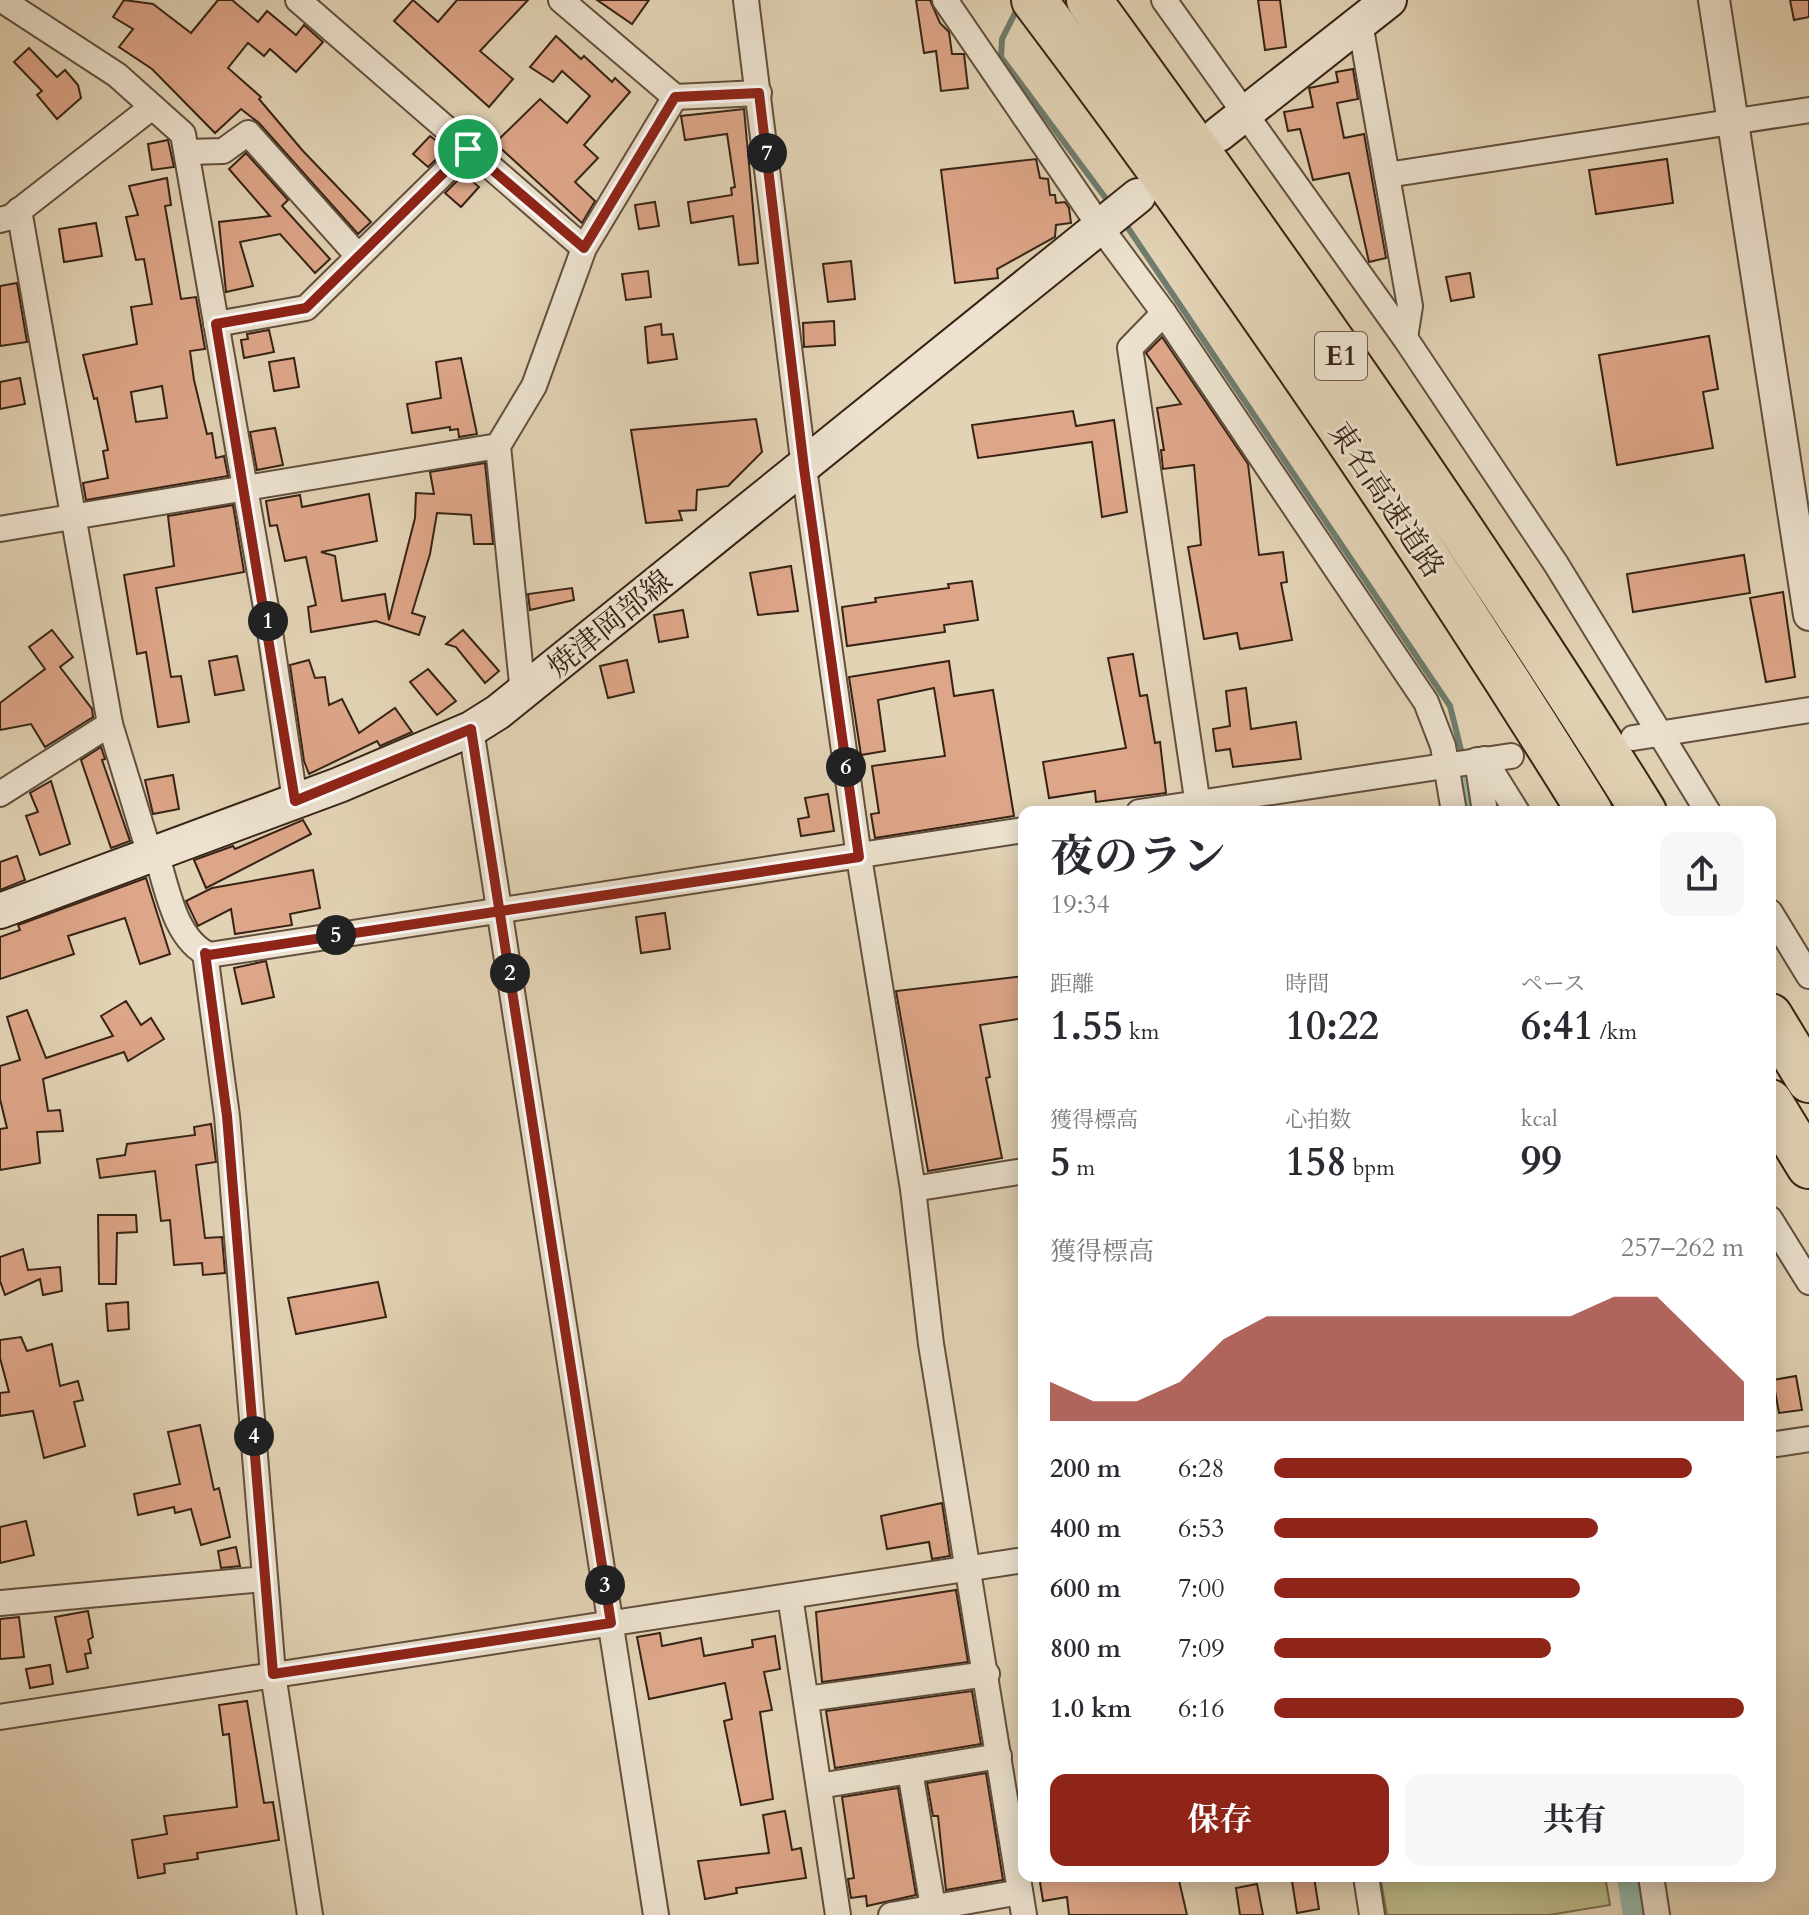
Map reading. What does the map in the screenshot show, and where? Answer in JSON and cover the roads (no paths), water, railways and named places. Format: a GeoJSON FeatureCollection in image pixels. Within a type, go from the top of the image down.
{"type":"FeatureCollection","features":[{"type":"Feature","properties":{"kind":"highway","name":"東名高速道路"},"geometry":{"type":"LineString","coordinates":[[1034,0],[1146,149],[1243,286],[1536,725],[1586,806]]}},
{"type":"Feature","properties":{"kind":"highway","name":"東名高速道路"},"geometry":{"type":"LineString","coordinates":[[1089,0],[1393,432],[1585,718],[1640,806]]}},
{"type":"Feature","properties":{"kind":"highway"},"geometry":{"type":"LineString","coordinates":[[1585,718],[1649,806]]}},
{"type":"Feature","properties":{"kind":"highway"},"geometry":{"type":"LineString","coordinates":[[1776,988],[1809,1035]]}},
{"type":"Feature","properties":{"kind":"highway"},"geometry":{"type":"LineString","coordinates":[[1776,1026],[1809,1080]]}},
{"type":"Feature","properties":{"kind":"highway"},"geometry":{"type":"LineString","coordinates":[[1776,1112],[1809,1166]]}},
{"type":"Feature","properties":{"kind":"main road"},"geometry":{"type":"LineString","coordinates":[[1233,124],[1389,0]]}},
{"type":"Feature","properties":{"kind":"main road","name":"焼津岡部線"},"geometry":{"type":"LineString","coordinates":[[0,911],[295,801],[471,729],[523,694],[1138,196]]}},
{"type":"Feature","properties":{"kind":"street"},"geometry":{"type":"LineString","coordinates":[[2,0],[117,75],[183,134],[245,488],[295,801]]}},
{"type":"Feature","properties":{"kind":"street"},"geometry":{"type":"LineString","coordinates":[[298,0],[584,248]]}},
{"type":"Feature","properties":{"kind":"street"},"geometry":{"type":"LineString","coordinates":[[561,0],[675,97],[759,93]]}},
{"type":"Feature","properties":{"kind":"street"},"geometry":{"type":"LineString","coordinates":[[746,0],[804,468],[859,857],[913,1189],[931,1344],[970,1568],[1018,1877]]}},
{"type":"Feature","properties":{"kind":"street"},"geometry":{"type":"LineString","coordinates":[[945,0],[1101,228],[1164,313],[1426,702],[1447,765],[1453,806]]}},
{"type":"Feature","properties":{"kind":"street"},"geometry":{"type":"LineString","coordinates":[[1164,0],[1233,124],[1405,338],[1556,564],[1704,806]]}},
{"type":"Feature","properties":{"kind":"street"},"geometry":{"type":"LineString","coordinates":[[1714,0],[1809,615]]}},
{"type":"Feature","properties":{"kind":"street"},"geometry":{"type":"LineString","coordinates":[[1360,23],[1410,306],[1405,338]]}},
{"type":"Feature","properties":{"kind":"street"},"geometry":{"type":"LineString","coordinates":[[523,694],[498,446],[534,386],[584,248],[675,97]]}},
{"type":"Feature","properties":{"kind":"street"},"geometry":{"type":"LineString","coordinates":[[152,107],[10,215],[73,517],[110,724],[153,854],[180,925],[194,948],[205,953],[501,911],[1018,831]]}},
{"type":"Feature","properties":{"kind":"street"},"geometry":{"type":"LineString","coordinates":[[1387,175],[1809,110]]}},
{"type":"Feature","properties":{"kind":"street"},"geometry":{"type":"LineString","coordinates":[[187,152],[223,151],[248,133],[358,256]]}},
{"type":"Feature","properties":{"kind":"street"},"geometry":{"type":"LineString","coordinates":[[216,324],[306,308],[468,149]]}},
{"type":"Feature","properties":{"kind":"street"},"geometry":{"type":"LineString","coordinates":[[1164,313],[1130,348],[1199,806]]}},
{"type":"Feature","properties":{"kind":"street"},"geometry":{"type":"LineString","coordinates":[[0,529],[498,446]]}},
{"type":"Feature","properties":{"kind":"street"},"geometry":{"type":"LineString","coordinates":[[1633,738],[1809,710]]}},
{"type":"Feature","properties":{"kind":"street"},"geometry":{"type":"LineString","coordinates":[[0,794],[110,724]]}},
{"type":"Feature","properties":{"kind":"street"},"geometry":{"type":"LineString","coordinates":[[471,729],[656,1915]]}},
{"type":"Feature","properties":{"kind":"street"},"geometry":{"type":"LineString","coordinates":[[1205,806],[1511,756]]}},
{"type":"Feature","properties":{"kind":"street"},"geometry":{"type":"LineString","coordinates":[[1481,760],[1485,806]]}},
{"type":"Feature","properties":{"kind":"street"},"geometry":{"type":"LineString","coordinates":[[1481,760],[1513,806]]}},
{"type":"Feature","properties":{"kind":"street"},"geometry":{"type":"LineString","coordinates":[[1776,922],[1809,976]]}},
{"type":"Feature","properties":{"kind":"street"},"geometry":{"type":"LineString","coordinates":[[205,953],[227,1116],[273,1674],[310,1915]]}},
{"type":"Feature","properties":{"kind":"street"},"geometry":{"type":"LineString","coordinates":[[913,1189],[1018,1172]]}},
{"type":"Feature","properties":{"kind":"street"},"geometry":{"type":"LineString","coordinates":[[1776,1229],[1809,1282]]}},
{"type":"Feature","properties":{"kind":"street"},"geometry":{"type":"LineString","coordinates":[[1776,1444],[1809,1439]]}},
{"type":"Feature","properties":{"kind":"street"},"geometry":{"type":"LineString","coordinates":[[0,1717],[1018,1561]]}},
{"type":"Feature","properties":{"kind":"street"},"geometry":{"type":"LineString","coordinates":[[0,1603],[265,1579]]}},
{"type":"Feature","properties":{"kind":"street"},"geometry":{"type":"LineString","coordinates":[[790,1596],[838,1915]]}},
{"type":"Feature","properties":{"kind":"street"},"geometry":{"type":"LineString","coordinates":[[806,1699],[987,1674]]}},
{"type":"Feature","properties":{"kind":"street"},"geometry":{"type":"LineString","coordinates":[[819,1786],[999,1756]]}},
{"type":"Feature","properties":{"kind":"street"},"geometry":{"type":"LineString","coordinates":[[910,1771],[933,1907]]}},
{"type":"Feature","properties":{"kind":"street"},"geometry":{"type":"LineString","coordinates":[[891,1915],[933,1907],[1022,1903],[1019,1882]]}},
{"type":"Feature","properties":{"kind":"street"},"geometry":{"type":"LineString","coordinates":[[1367,1882],[1372,1915]]}},
{"type":"Feature","properties":{"kind":"street"},"geometry":{"type":"LineString","coordinates":[[1652,1882],[1657,1915]]}},
{"type":"Feature","properties":{"kind":"waterway"},"geometry":{"type":"LineString","coordinates":[[1018,7],[1002,39],[1001,57],[1110,204]]}},
{"type":"Feature","properties":{"kind":"waterway"},"geometry":{"type":"LineString","coordinates":[[1124,222],[1450,706],[1463,758]]}},
{"type":"Feature","properties":{"kind":"waterway"},"geometry":{"type":"LineString","coordinates":[[1467,780],[1471,806]]}},
{"type":"Feature","properties":{"kind":"waterway"},"geometry":{"type":"LineString","coordinates":[[1637,1882],[1642,1915]]}}]}
